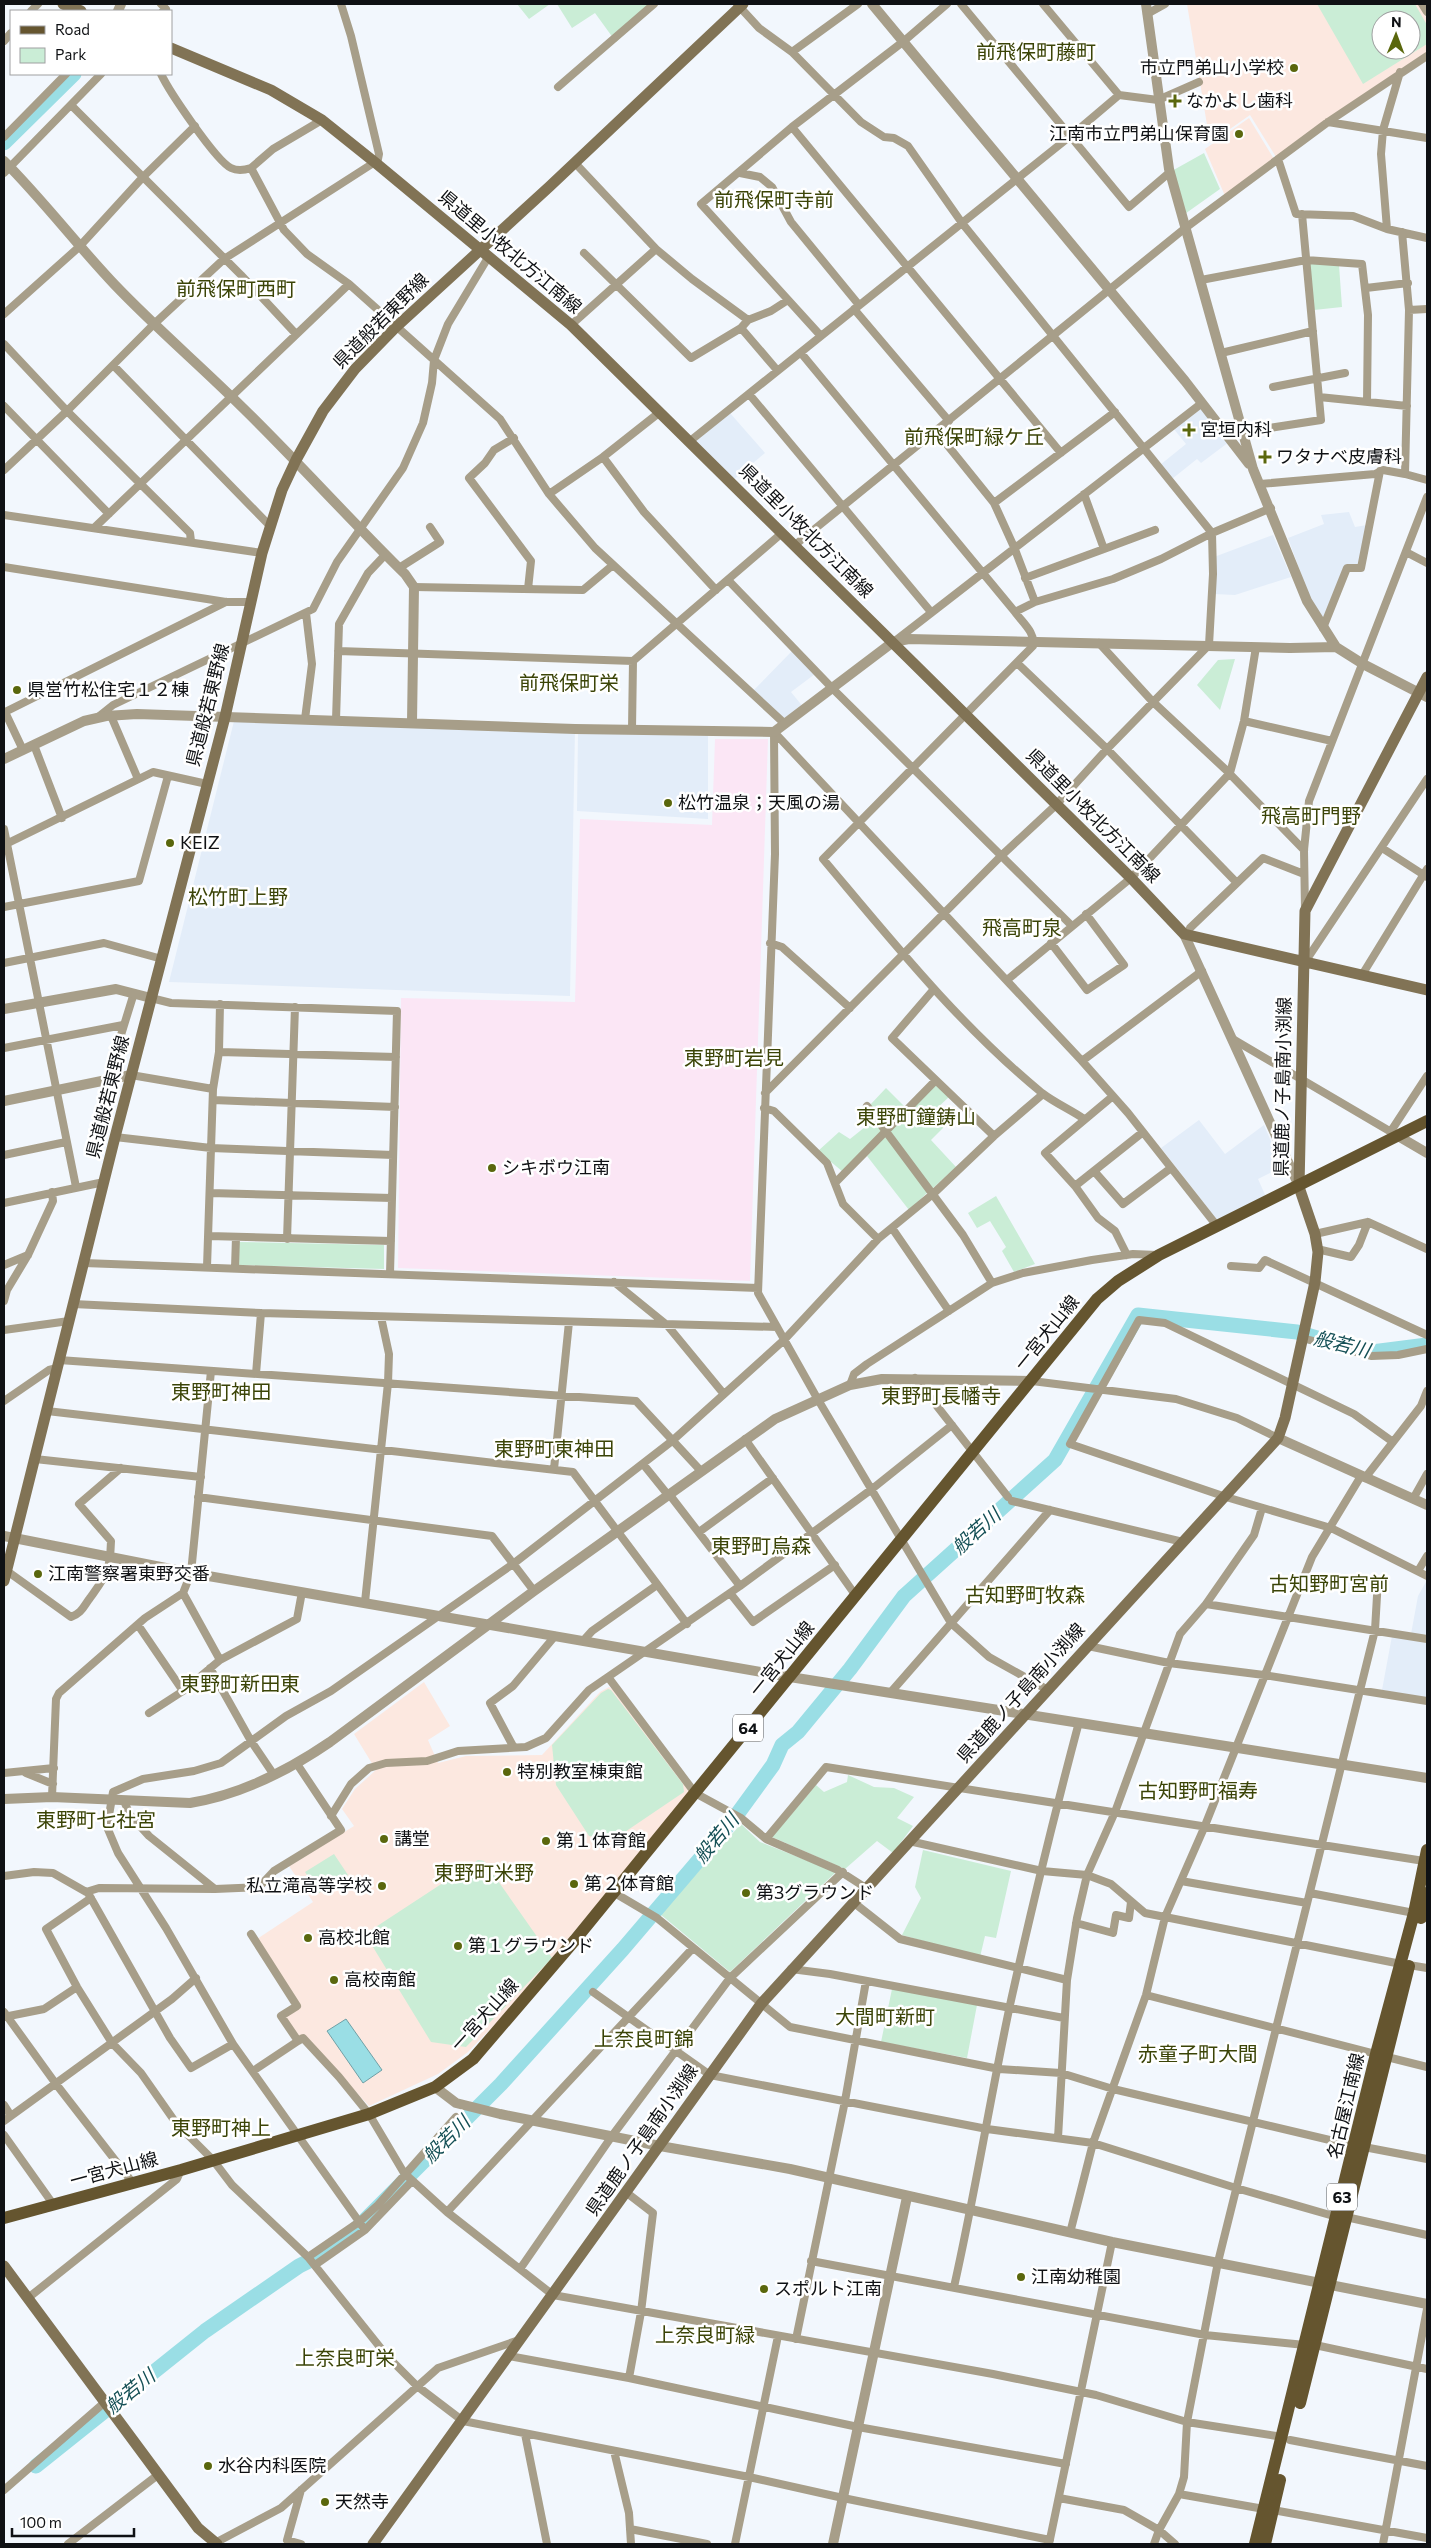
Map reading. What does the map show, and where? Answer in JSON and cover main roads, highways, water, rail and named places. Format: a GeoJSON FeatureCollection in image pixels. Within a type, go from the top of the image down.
{"type":"FeatureCollection","features":[{"type":"Feature","properties":{"kind":"main road"},"geometry":{"type":"LineString","coordinates":[[63,4],[78,10]]}},
{"type":"Feature","properties":{"kind":"main road","name":"県道般若東野線"},"geometry":{"type":"LineString","coordinates":[[6,1576],[10,1537],[35,1459],[115,1137],[224,717],[262,553],[282,490],[296,460],[323,411],[354,369],[396,327],[484,252],[740,5]]}},
{"type":"Feature","properties":{"kind":"main road","name":"県道里小牧北方江南線"},"geometry":{"type":"LineString","coordinates":[[172,48],[271,90],[322,120],[571,325],[1131,878],[1185,934],[1304,961]]}},
{"type":"Feature","properties":{"kind":"main road","name":"県道鹿ノ子島南小渕線"},"geometry":{"type":"LineString","coordinates":[[374,2544],[761,2004],[1278,1438],[1315,1282],[1317,1249],[1299,1187],[1305,911],[1423,695],[1427,677]]}},
{"type":"Feature","properties":{"kind":"main road"},"geometry":{"type":"LineString","coordinates":[[1304,961],[1427,990]]}},
{"type":"Feature","properties":{"kind":"main road","name":"一宮犬山線"},"geometry":{"type":"LineString","coordinates":[[4,2218],[181,2170],[369,2114],[435,2086],[473,2059],[614,1892],[1097,1299],[1118,1281],[1159,1255],[1299,1187],[1394,1134],[1427,1121]]}},
{"type":"Feature","properties":{"kind":"main road","name":"名古屋江南線"},"geometry":{"type":"LineString","coordinates":[[1421,1914],[1426,1856]]}},
{"type":"Feature","properties":{"kind":"main road","name":"名古屋江南線"},"geometry":{"type":"LineString","coordinates":[[1255,2544],[1268,2510],[1381,2055],[1405,1964],[1427,1893]]}},
{"type":"Feature","properties":{"kind":"main road"},"geometry":{"type":"LineString","coordinates":[[4,2266],[198,2528],[215,2544]]}},
{"type":"Feature","properties":{"kind":"main road","name":"名古屋江南線"},"geometry":{"type":"LineString","coordinates":[[1265,2544],[1268,2510]]}},
{"type":"Feature","properties":{"kind":"water"},"geometry":{"type":"Polygon","coordinates":[[[346,2019],[382,2070],[363,2083],[327,2031],[346,2019]]]}},
{"type":"Feature","properties":{"kind":"waterway"},"geometry":{"type":"LineString","coordinates":[[4,143],[73,75]]}},
{"type":"Feature","properties":{"kind":"waterway","name":"般若川"},"geometry":{"type":"LineString","coordinates":[[36,2466],[205,2331],[299,2266],[319,2256],[354,2231],[501,2084],[623,1949],[733,1820],[773,1765],[782,1745],[798,1732],[850,1669],[904,1596],[1055,1460],[1138,1315],[1297,1332],[1340,1345]]}},
{"type":"Feature","properties":{"kind":"waterway","name":"般若川"},"geometry":{"type":"LineString","coordinates":[[1372,1352],[1427,1345]]}},
{"type":"Feature","properties":{"kind":"place","name":"市立門弟山小学校"},"geometry":{"type":"Point","coordinates":[1294,68]}},
{"type":"Feature","properties":{"kind":"place","name":"なかよし歯科"},"geometry":{"type":"Point","coordinates":[1175,101]}},
{"type":"Feature","properties":{"kind":"place","name":"江南市立門弟山保育園"},"geometry":{"type":"Point","coordinates":[1239,134]}},
{"type":"Feature","properties":{"kind":"place","name":"宮垣内科"},"geometry":{"type":"Point","coordinates":[1189,430]}},
{"type":"Feature","properties":{"kind":"place","name":"ワタナベ皮膚科"},"geometry":{"type":"Point","coordinates":[1265,457]}},
{"type":"Feature","properties":{"kind":"place","name":"県営竹松住宅１２棟"},"geometry":{"type":"Point","coordinates":[17,690]}},
{"type":"Feature","properties":{"kind":"place","name":"松竹温泉；天風の湯"},"geometry":{"type":"Point","coordinates":[668,803]}},
{"type":"Feature","properties":{"kind":"place","name":"KEIZ"},"geometry":{"type":"Point","coordinates":[170,843]}},
{"type":"Feature","properties":{"kind":"place","name":"シキボウ江南"},"geometry":{"type":"Point","coordinates":[492,1168]}},
{"type":"Feature","properties":{"kind":"place","name":"江南警察署東野交番"},"geometry":{"type":"Point","coordinates":[38,1574]}},
{"type":"Feature","properties":{"kind":"place","name":"特別教室棟東館"},"geometry":{"type":"Point","coordinates":[507,1772]}},
{"type":"Feature","properties":{"kind":"place","name":"講堂"},"geometry":{"type":"Point","coordinates":[384,1839]}},
{"type":"Feature","properties":{"kind":"place","name":"第１体育館"},"geometry":{"type":"Point","coordinates":[546,1841]}},
{"type":"Feature","properties":{"kind":"place","name":"第２体育館"},"geometry":{"type":"Point","coordinates":[574,1884]}},
{"type":"Feature","properties":{"kind":"place","name":"私立滝高等学校"},"geometry":{"type":"Point","coordinates":[382,1886]}},
{"type":"Feature","properties":{"kind":"place","name":"第3グラウンド"},"geometry":{"type":"Point","coordinates":[746,1893]}},
{"type":"Feature","properties":{"kind":"place","name":"高校北館"},"geometry":{"type":"Point","coordinates":[308,1938]}},
{"type":"Feature","properties":{"kind":"place","name":"第１グラウンド"},"geometry":{"type":"Point","coordinates":[458,1946]}},
{"type":"Feature","properties":{"kind":"place","name":"高校南館"},"geometry":{"type":"Point","coordinates":[334,1980]}},
{"type":"Feature","properties":{"kind":"place","name":"江南幼稚園"},"geometry":{"type":"Point","coordinates":[1021,2277]}},
{"type":"Feature","properties":{"kind":"place","name":"スポルト江南"},"geometry":{"type":"Point","coordinates":[764,2289]}},
{"type":"Feature","properties":{"kind":"place","name":"水谷内科医院"},"geometry":{"type":"Point","coordinates":[208,2466]}},
{"type":"Feature","properties":{"kind":"place","name":"天然寺"},"geometry":{"type":"Point","coordinates":[325,2502]}},
{"type":"Feature","properties":{"kind":"district","name":"前飛保町藤町"},"geometry":{"type":"Point","coordinates":[1036,52]}},
{"type":"Feature","properties":{"kind":"district","name":"前飛保町寺前"},"geometry":{"type":"Point","coordinates":[774,200]}},
{"type":"Feature","properties":{"kind":"district","name":"前飛保町西町"},"geometry":{"type":"Point","coordinates":[236,289]}},
{"type":"Feature","properties":{"kind":"district","name":"前飛保町緑ケ丘"},"geometry":{"type":"Point","coordinates":[974,437]}},
{"type":"Feature","properties":{"kind":"district","name":"前飛保町栄"},"geometry":{"type":"Point","coordinates":[569,683]}},
{"type":"Feature","properties":{"kind":"district","name":"飛高町門野"},"geometry":{"type":"Point","coordinates":[1311,816]}},
{"type":"Feature","properties":{"kind":"district","name":"松竹町上野"},"geometry":{"type":"Point","coordinates":[238,897]}},
{"type":"Feature","properties":{"kind":"district","name":"飛高町泉"},"geometry":{"type":"Point","coordinates":[1022,928]}},
{"type":"Feature","properties":{"kind":"district","name":"東野町岩見"},"geometry":{"type":"Point","coordinates":[734,1058]}},
{"type":"Feature","properties":{"kind":"district","name":"東野町鐘鋳山"},"geometry":{"type":"Point","coordinates":[916,1117]}},
{"type":"Feature","properties":{"kind":"district","name":"東野町神田"},"geometry":{"type":"Point","coordinates":[221,1392]}},
{"type":"Feature","properties":{"kind":"district","name":"東野町長幡寺"},"geometry":{"type":"Point","coordinates":[941,1396]}},
{"type":"Feature","properties":{"kind":"district","name":"東野町東神田"},"geometry":{"type":"Point","coordinates":[554,1449]}},
{"type":"Feature","properties":{"kind":"district","name":"東野町烏森"},"geometry":{"type":"Point","coordinates":[761,1546]}},
{"type":"Feature","properties":{"kind":"district","name":"古知野町宮前"},"geometry":{"type":"Point","coordinates":[1329,1584]}},
{"type":"Feature","properties":{"kind":"district","name":"古知野町牧森"},"geometry":{"type":"Point","coordinates":[1025,1595]}},
{"type":"Feature","properties":{"kind":"district","name":"東野町新田東"},"geometry":{"type":"Point","coordinates":[240,1684]}},
{"type":"Feature","properties":{"kind":"district","name":"古知野町福寿"},"geometry":{"type":"Point","coordinates":[1198,1791]}},
{"type":"Feature","properties":{"kind":"district","name":"東野町七社宮"},"geometry":{"type":"Point","coordinates":[96,1820]}},
{"type":"Feature","properties":{"kind":"district","name":"東野町米野"},"geometry":{"type":"Point","coordinates":[484,1873]}},
{"type":"Feature","properties":{"kind":"district","name":"大間町新町"},"geometry":{"type":"Point","coordinates":[885,2017]}},
{"type":"Feature","properties":{"kind":"district","name":"上奈良町錦"},"geometry":{"type":"Point","coordinates":[644,2039]}},
{"type":"Feature","properties":{"kind":"district","name":"赤童子町大間"},"geometry":{"type":"Point","coordinates":[1198,2054]}},
{"type":"Feature","properties":{"kind":"district","name":"東野町神上"},"geometry":{"type":"Point","coordinates":[221,2128]}},
{"type":"Feature","properties":{"kind":"district","name":"上奈良町緑"},"geometry":{"type":"Point","coordinates":[705,2335]}},
{"type":"Feature","properties":{"kind":"district","name":"上奈良町栄"},"geometry":{"type":"Point","coordinates":[345,2358]}}]}
